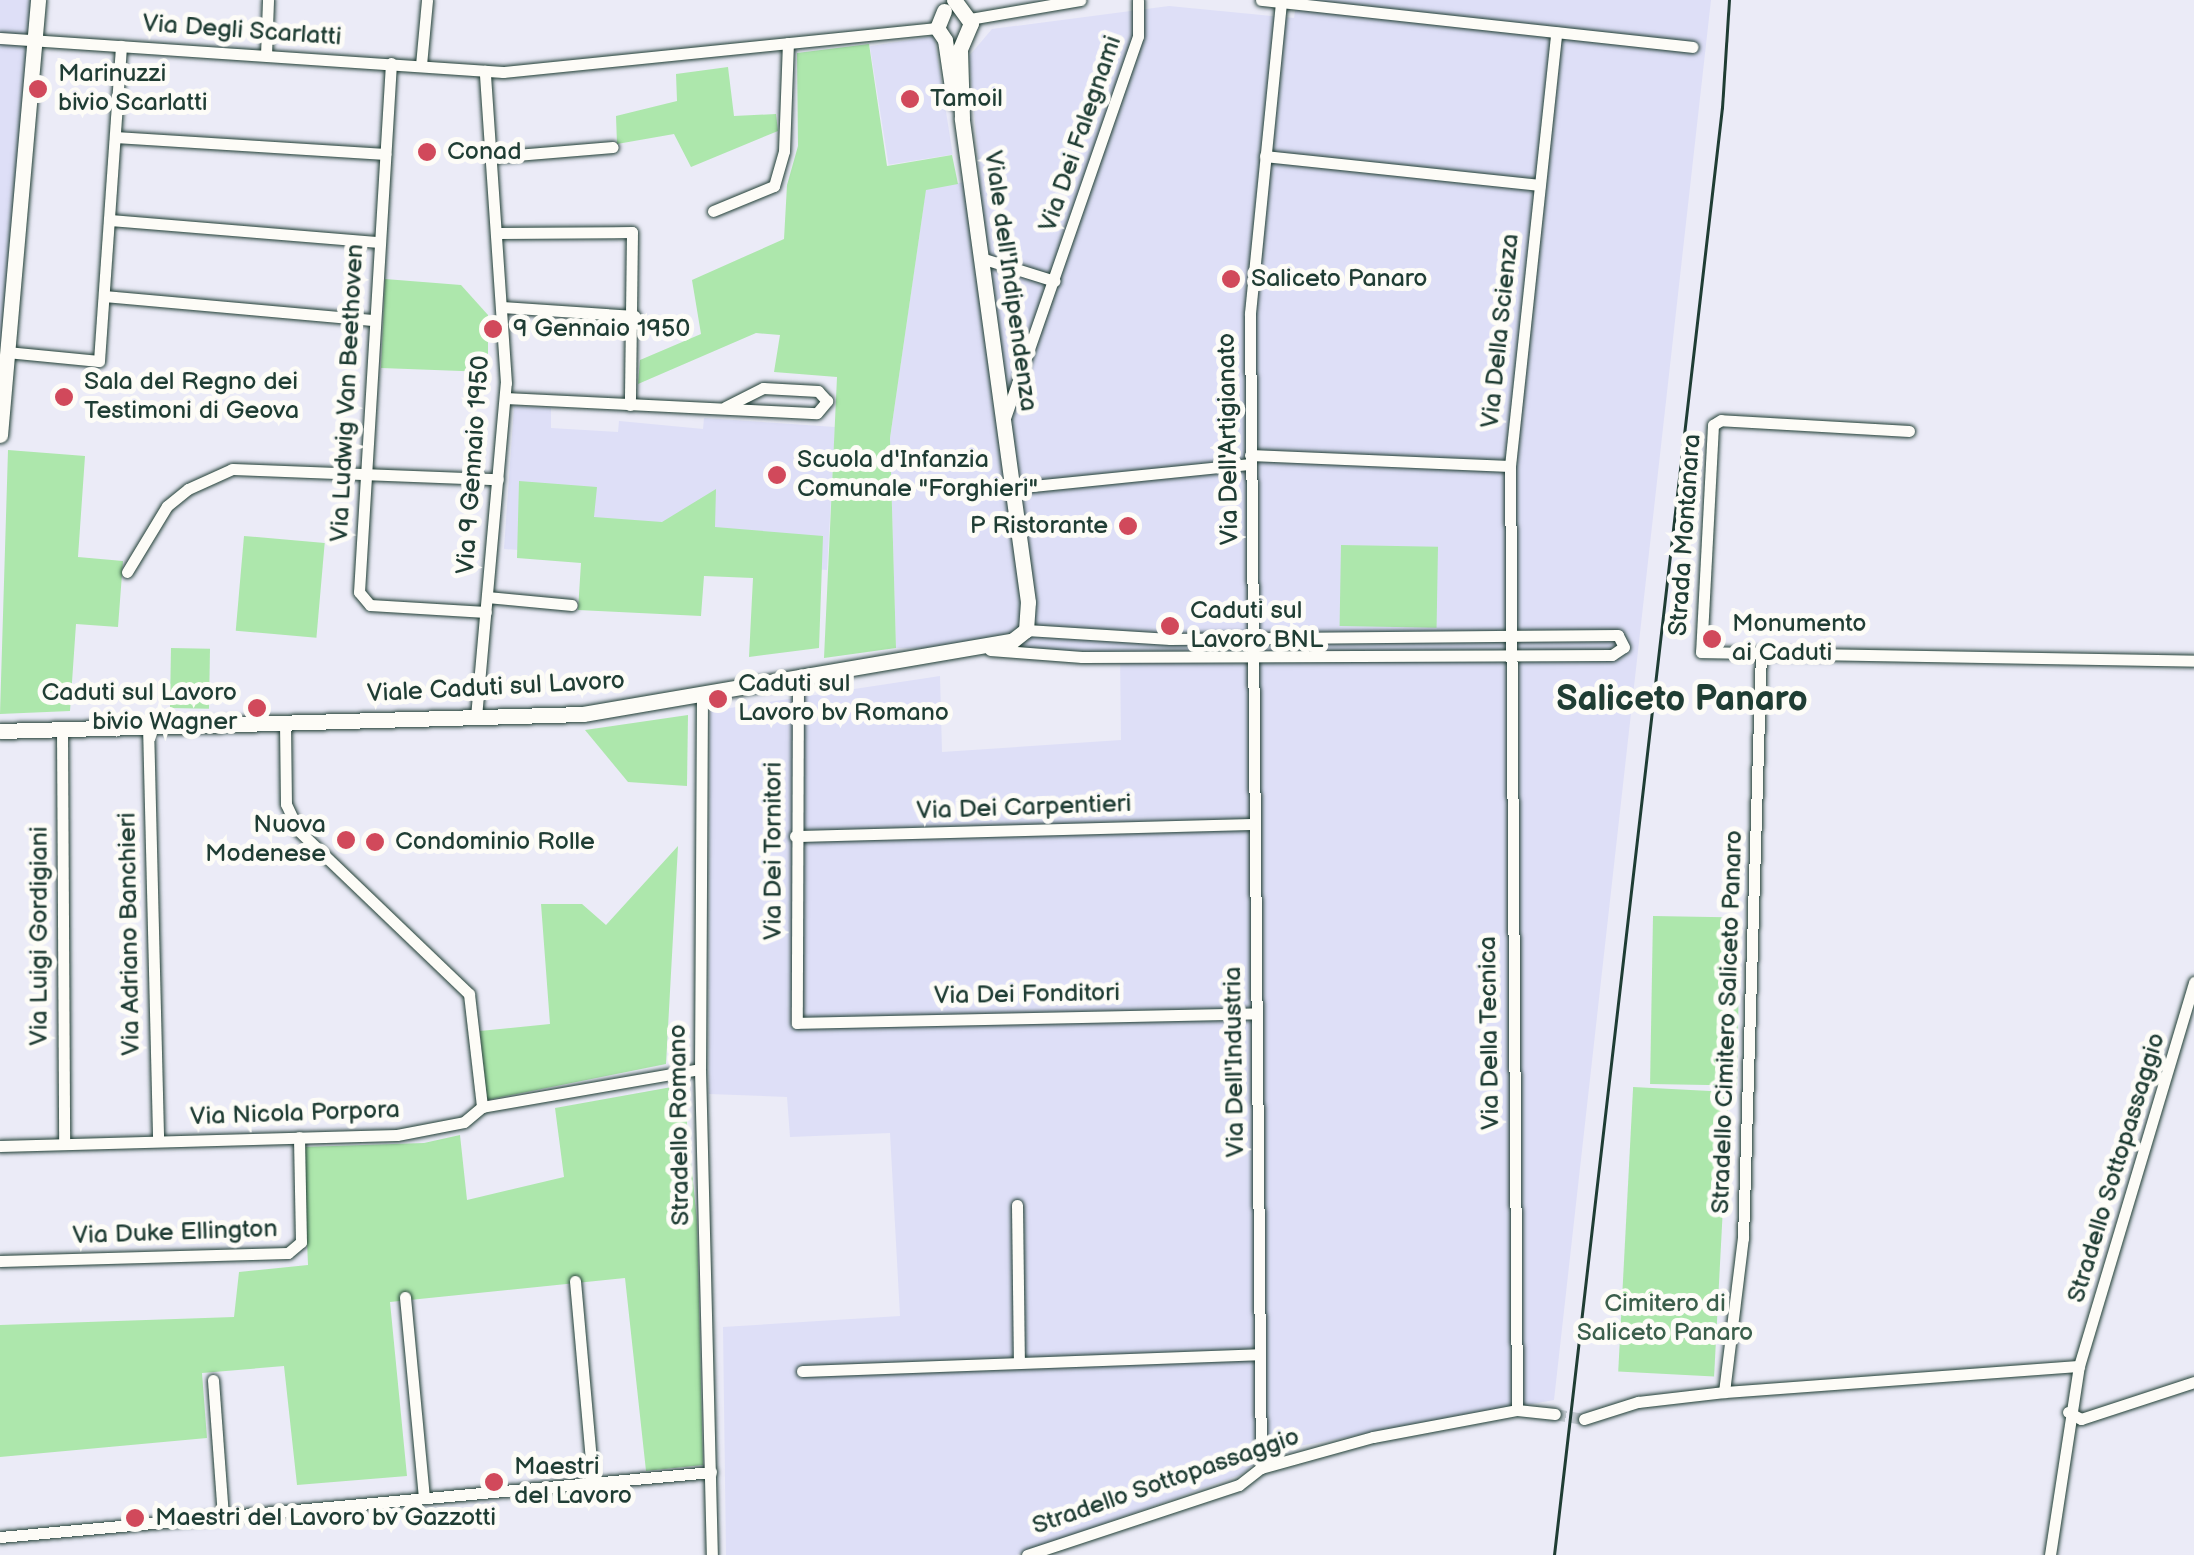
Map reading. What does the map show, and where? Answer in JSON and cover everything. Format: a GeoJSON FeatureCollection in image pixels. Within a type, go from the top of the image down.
{"type":"FeatureCollection","features":[{"type":"Feature","properties":{"kind":"street"},"geometry":{"type":"LineString","coordinates":[[0,436],[38,0]]}},
{"type":"Feature","properties":{"kind":"street"},"geometry":{"type":"LineString","coordinates":[[266,55],[268,0]]}},
{"type":"Feature","properties":{"kind":"street"},"geometry":{"type":"LineString","coordinates":[[422,66],[427,0]]}},
{"type":"Feature","properties":{"kind":"street"},"geometry":{"type":"LineString","coordinates":[[954,8],[1080,0]]}},
{"type":"Feature","properties":{"kind":"street","name":"Via Dei Falegnami"},"geometry":{"type":"LineString","coordinates":[[1004,421],[1138,36],[1138,0]]}},
{"type":"Feature","properties":{"kind":"street"},"geometry":{"type":"LineString","coordinates":[[1261,0],[1692,47]]}},
{"type":"Feature","properties":{"kind":"street","name":"Via Dell'Artigianato"},"geometry":{"type":"LineString","coordinates":[[1252,638],[1250,313],[1281,2]]}},
{"type":"Feature","properties":{"kind":"street"},"geometry":{"type":"LineString","coordinates":[[948,36],[954,8]]}},
{"type":"Feature","properties":{"kind":"street"},"geometry":{"type":"LineString","coordinates":[[948,36],[954,8]]}},
{"type":"Feature","properties":{"kind":"street","name":"Via Della Scienza"},"geometry":{"type":"LineString","coordinates":[[1508,636],[1510,466],[1556,32]]}},
{"type":"Feature","properties":{"kind":"street"},"geometry":{"type":"LineString","coordinates":[[485,70],[788,43],[948,36]]}},
{"type":"Feature","properties":{"kind":"street","name":"Viale dell'Indipendenza"},"geometry":{"type":"LineString","coordinates":[[948,36],[1013,488],[1026,630]]}},
{"type":"Feature","properties":{"kind":"street","name":"Via Degli Scarlatti"},"geometry":{"type":"LineString","coordinates":[[0,38],[485,70]]}},
{"type":"Feature","properties":{"kind":"street"},"geometry":{"type":"LineString","coordinates":[[713,211],[774,186],[784,151],[788,43]]}},
{"type":"Feature","properties":{"kind":"street"},"geometry":{"type":"LineString","coordinates":[[7,352],[100,361],[122,46]]}},
{"type":"Feature","properties":{"kind":"street","name":"Via Ludwig Van Beethoven"},"geometry":{"type":"LineString","coordinates":[[390,64],[361,598],[370,605],[486,612]]}},
{"type":"Feature","properties":{"kind":"street","name":"Via 9 Gennaio 1950"},"geometry":{"type":"LineString","coordinates":[[476,718],[505,398],[485,70]]}},
{"type":"Feature","properties":{"kind":"street"},"geometry":{"type":"LineString","coordinates":[[115,137],[385,154]]}},
{"type":"Feature","properties":{"kind":"street"},"geometry":{"type":"LineString","coordinates":[[492,158],[612,147]]}},
{"type":"Feature","properties":{"kind":"street"},"geometry":{"type":"LineString","coordinates":[[1265,156],[1539,185]]}},
{"type":"Feature","properties":{"kind":"street"},"geometry":{"type":"LineString","coordinates":[[110,220],[379,242]]}},
{"type":"Feature","properties":{"kind":"street"},"geometry":{"type":"LineString","coordinates":[[497,233],[628,230],[636,247],[630,405]]}},
{"type":"Feature","properties":{"kind":"street"},"geometry":{"type":"LineString","coordinates":[[981,258],[1055,281]]}},
{"type":"Feature","properties":{"kind":"street"},"geometry":{"type":"LineString","coordinates":[[104,296],[375,320]]}},
{"type":"Feature","properties":{"kind":"street"},"geometry":{"type":"LineString","coordinates":[[502,307],[634,316]]}},
{"type":"Feature","properties":{"kind":"street"},"geometry":{"type":"LineString","coordinates":[[505,398],[817,413],[827,400],[818,392],[763,388],[725,407]]}},
{"type":"Feature","properties":{"kind":"street","name":"Strada Montanara"},"geometry":{"type":"LineString","coordinates":[[1909,432],[1721,420],[1713,425],[1701,652],[2194,661]]}},
{"type":"Feature","properties":{"kind":"street"},"geometry":{"type":"LineString","coordinates":[[1013,488],[1250,459],[1510,466]]}},
{"type":"Feature","properties":{"kind":"street"},"geometry":{"type":"LineString","coordinates":[[126,572],[150,526],[208,477],[246,468],[498,478]]}},
{"type":"Feature","properties":{"kind":"street","name":"Via 9 Gennaio 1950"},"geometry":{"type":"LineString","coordinates":[[487,597],[572,605]]}},
{"type":"Feature","properties":{"kind":"street","name":"Viale Caduti sul Lavoro"},"geometry":{"type":"LineString","coordinates":[[0,731],[583,714],[990,650],[1026,656],[1612,655],[1624,638],[1252,638],[1026,630],[990,650]]}},
{"type":"Feature","properties":{"kind":"street"},"geometry":{"type":"LineString","coordinates":[[1508,636],[1508,655]]}},
{"type":"Feature","properties":{"kind":"street"},"geometry":{"type":"LineString","coordinates":[[1252,638],[1252,656]]}},
{"type":"Feature","properties":{"kind":"street","name":"Stradello Cimitero Saliceto Panaro"},"geometry":{"type":"LineString","coordinates":[[1724,1392],[1744,1219],[1761,652]]}},
{"type":"Feature","properties":{"kind":"street","name":"Via Della Tecnica"},"geometry":{"type":"LineString","coordinates":[[1508,655],[1517,1410]]}},
{"type":"Feature","properties":{"kind":"street","name":"Via Dell'Industria"},"geometry":{"type":"LineString","coordinates":[[1252,656],[1261,1468]]}},
{"type":"Feature","properties":{"kind":"street","name":"Via Dei Tornitori"},"geometry":{"type":"LineString","coordinates":[[797,1022],[798,679]]}},
{"type":"Feature","properties":{"kind":"street","name":"Stradello Romano"},"geometry":{"type":"LineString","coordinates":[[702,695],[700,1069],[712,1555]]}},
{"type":"Feature","properties":{"kind":"street"},"geometry":{"type":"LineString","coordinates":[[285,723],[286,804],[298,830],[469,994],[482,1107]]}},
{"type":"Feature","properties":{"kind":"street","name":"Via Adriano Banchieri"},"geometry":{"type":"LineString","coordinates":[[148,726],[158,1141]]}},
{"type":"Feature","properties":{"kind":"street","name":"Via Luigi Gordigiani"},"geometry":{"type":"LineString","coordinates":[[62,729],[64,1144]]}},
{"type":"Feature","properties":{"kind":"street","name":"Via Dei Carpentieri"},"geometry":{"type":"LineString","coordinates":[[795,836],[1255,824]]}},
{"type":"Feature","properties":{"kind":"street","name":"Stradello Sottopassaggio"},"geometry":{"type":"LineString","coordinates":[[2050,1555],[2068,1412],[2079,1366],[2194,982]]}},
{"type":"Feature","properties":{"kind":"street","name":"Via Dei Fonditori"},"geometry":{"type":"LineString","coordinates":[[797,1022],[1257,1013]]}},
{"type":"Feature","properties":{"kind":"street","name":"Via Nicola Porpora"},"geometry":{"type":"LineString","coordinates":[[0,1146],[396,1135],[464,1122],[482,1107],[700,1069]]}},
{"type":"Feature","properties":{"kind":"street","name":"Via Duke Ellington"},"geometry":{"type":"LineString","coordinates":[[0,1261],[288,1254],[302,1242],[299,1137]]}},
{"type":"Feature","properties":{"kind":"street"},"geometry":{"type":"LineString","coordinates":[[1017,1205],[1019,1359]]}},
{"type":"Feature","properties":{"kind":"street"},"geometry":{"type":"LineString","coordinates":[[574,1281],[592,1482]]}},
{"type":"Feature","properties":{"kind":"street"},"geometry":{"type":"LineString","coordinates":[[405,1297],[424,1498]]}},
{"type":"Feature","properties":{"kind":"street"},"geometry":{"type":"LineString","coordinates":[[802,1371],[1019,1359],[1260,1354]]}},
{"type":"Feature","properties":{"kind":"street"},"geometry":{"type":"LineString","coordinates":[[1584,1419],[1638,1402],[1724,1392],[2079,1366]]}},
{"type":"Feature","properties":{"kind":"street"},"geometry":{"type":"LineString","coordinates":[[213,1380],[224,1517]]}},
{"type":"Feature","properties":{"kind":"street"},"geometry":{"type":"LineString","coordinates":[[2068,1412],[2080,1419],[2194,1382]]}},
{"type":"Feature","properties":{"kind":"street","name":"Stradello Sottopassaggio"},"geometry":{"type":"LineString","coordinates":[[1027,1555],[1238,1484],[1261,1468],[1373,1437],[1517,1410],[1556,1414]]}},
{"type":"Feature","properties":{"kind":"street"},"geometry":{"type":"LineString","coordinates":[[0,1537],[710,1472]]}},
{"type":"Feature","properties":{"kind":"shaded area"},"geometry":{"type":"Polygon","coordinates":[[[0,0],[33,0],[1,347],[0,347],[0,0]]]}},
{"type":"Feature","properties":{"kind":"shaded area"},"geometry":{"type":"Polygon","coordinates":[[[1297,0],[1711,0],[1554,1400],[1271,1451],[1240,1475],[1016,1555],[726,1555],[723,1327],[900,1316],[890,1133],[790,1137],[787,1097],[709,1094],[710,711],[940,676],[942,752],[1121,740],[1120,652],[896,648],[890,438],[926,189],[980,179],[969,56],[992,29],[1169,6],[1294,18],[1297,0]]]}},
{"type":"Feature","properties":{"kind":"shaded area","name":"Tamoil"},"geometry":{"type":"Polygon","coordinates":[[[934,36],[953,155],[889,165],[870,46],[934,36]]]}},
{"type":"Feature","properties":{"kind":"shaded area"},"geometry":{"type":"Polygon","coordinates":[[[514,406],[551,408],[551,428],[618,432],[619,421],[703,429],[704,418],[835,427],[827,570],[504,549],[514,406]]]}},
{"type":"Feature","properties":{"kind":"green space"},"geometry":{"type":"Polygon","coordinates":[[[869,44],[887,166],[952,155],[958,184],[926,190],[890,438],[896,648],[824,658],[837,377],[774,372],[780,335],[756,333],[638,384],[640,360],[701,334],[692,280],[784,239],[787,185],[798,146],[797,53],[869,44]]]}},
{"type":"Feature","properties":{"kind":"green space"},"geometry":{"type":"Polygon","coordinates":[[[728,67],[734,116],[776,114],[778,131],[691,167],[674,134],[617,144],[616,116],[677,101],[676,74],[728,67]]]}},
{"type":"Feature","properties":{"kind":"green space"},"geometry":{"type":"Polygon","coordinates":[[[385,279],[461,285],[488,315],[488,372],[381,368],[385,279]]]}},
{"type":"Feature","properties":{"kind":"green space"},"geometry":{"type":"Polygon","coordinates":[[[8,450],[85,456],[78,557],[123,561],[118,627],[76,624],[70,711],[0,714],[8,450]]]}},
{"type":"Feature","properties":{"kind":"green space"},"geometry":{"type":"Polygon","coordinates":[[[519,481],[597,487],[594,517],[662,522],[716,489],[715,527],[823,536],[819,648],[749,657],[753,578],[704,576],[701,616],[578,610],[581,563],[517,558],[519,481]]]}},
{"type":"Feature","properties":{"kind":"green space"},"geometry":{"type":"Polygon","coordinates":[[[244,536],[325,543],[316,638],[236,631],[244,536]]]}},
{"type":"Feature","properties":{"kind":"green space"},"geometry":{"type":"Polygon","coordinates":[[[1341,545],[1438,547],[1437,628],[1340,626],[1341,545]]]}},
{"type":"Feature","properties":{"kind":"green space"},"geometry":{"type":"Polygon","coordinates":[[[171,648],[210,649],[209,709],[170,708],[171,648]]]}},
{"type":"Feature","properties":{"kind":"green space"},"geometry":{"type":"Polygon","coordinates":[[[688,715],[687,786],[628,782],[585,730],[688,715]]]}},
{"type":"Feature","properties":{"kind":"green space"},"geometry":{"type":"Polygon","coordinates":[[[678,846],[666,1064],[487,1100],[480,1031],[550,1024],[541,904],[582,904],[606,925],[678,846]]]}},
{"type":"Feature","properties":{"kind":"green space"},"geometry":{"type":"Polygon","coordinates":[[[1653,916],[1740,918],[1737,1085],[1650,1084],[1653,916]]]}},
{"type":"Feature","properties":{"kind":"green space"},"geometry":{"type":"Polygon","coordinates":[[[683,1085],[697,1220],[703,1465],[646,1471],[625,1278],[390,1302],[407,1476],[297,1485],[284,1366],[202,1373],[207,1438],[0,1457],[0,1325],[234,1317],[239,1272],[308,1265],[303,1147],[424,1143],[460,1135],[467,1200],[564,1177],[555,1108],[683,1085]]]}},
{"type":"Feature","properties":{"kind":"green space","name":"Cimitero di Saliceto Panaro"},"geometry":{"type":"Polygon","coordinates":[[[1633,1087],[1729,1092],[1714,1377],[1618,1372],[1633,1087]]]}},
{"type":"Feature","properties":{"kind":"tunnel"},"geometry":{"type":"LineString","coordinates":[[1555,1414],[1584,1419]]}},
{"type":"Feature","properties":{"kind":"railway"},"geometry":{"type":"LineString","coordinates":[[1554,1555],[1722,108],[1729,0]]}},
{"type":"Feature","properties":{"kind":"place","name":"Marinuzzi bivio Scarlatti"},"geometry":{"type":"Point","coordinates":[38,89]}},
{"type":"Feature","properties":{"kind":"place","name":"Tamoil"},"geometry":{"type":"Point","coordinates":[910,99]}},
{"type":"Feature","properties":{"kind":"place","name":"Conad"},"geometry":{"type":"Point","coordinates":[427,152]}},
{"type":"Feature","properties":{"kind":"place","name":"Saliceto Panaro"},"geometry":{"type":"Point","coordinates":[1231,279]}},
{"type":"Feature","properties":{"kind":"place","name":"9 Gennaio 1950"},"geometry":{"type":"Point","coordinates":[493,329]}},
{"type":"Feature","properties":{"kind":"place","name":"Sala del Regno dei Testimoni di Geova"},"geometry":{"type":"Point","coordinates":[64,397]}},
{"type":"Feature","properties":{"kind":"place","name":"Scuola d'Infanzia Comunale \"Forghieri\""},"geometry":{"type":"Point","coordinates":[777,475]}},
{"type":"Feature","properties":{"kind":"place","name":"P Ristorante"},"geometry":{"type":"Point","coordinates":[1128,526]}},
{"type":"Feature","properties":{"kind":"place","name":"Caduti sul Lavoro BNL"},"geometry":{"type":"Point","coordinates":[1170,626]}},
{"type":"Feature","properties":{"kind":"place","name":"Monumento ai Caduti"},"geometry":{"type":"Point","coordinates":[1712,639]}},
{"type":"Feature","properties":{"kind":"place","name":"Caduti sul Lavoro bv Romano"},"geometry":{"type":"Point","coordinates":[718,699]}},
{"type":"Feature","properties":{"kind":"place","name":"Caduti sul Lavoro bivio Wagner"},"geometry":{"type":"Point","coordinates":[257,708]}},
{"type":"Feature","properties":{"kind":"place","name":"Nuova Modenese"},"geometry":{"type":"Point","coordinates":[346,840]}},
{"type":"Feature","properties":{"kind":"place","name":"Condominio Rolle"},"geometry":{"type":"Point","coordinates":[375,842]}},
{"type":"Feature","properties":{"kind":"place","name":"Maestri del Lavoro"},"geometry":{"type":"Point","coordinates":[494,1482]}},
{"type":"Feature","properties":{"kind":"place","name":"Maestri del Lavoro bv Gazzotti"},"geometry":{"type":"Point","coordinates":[135,1518]}},
{"type":"Feature","properties":{"kind":"district","name":"Saliceto Panaro"},"geometry":{"type":"Point","coordinates":[1682,700]}}]}
